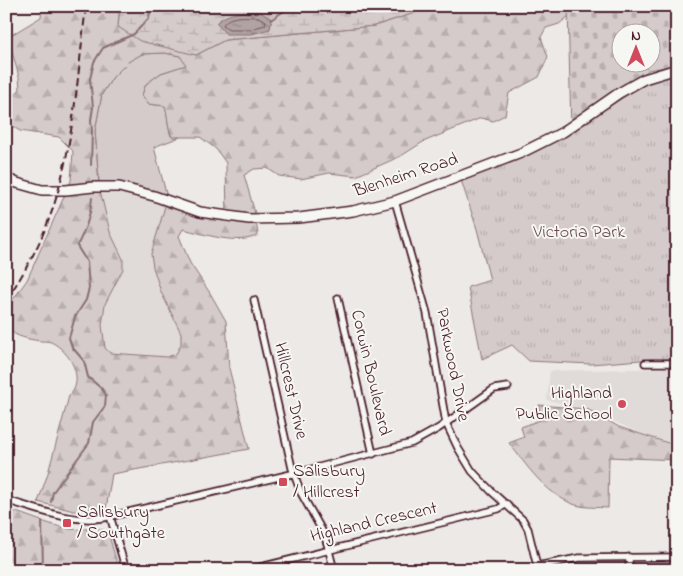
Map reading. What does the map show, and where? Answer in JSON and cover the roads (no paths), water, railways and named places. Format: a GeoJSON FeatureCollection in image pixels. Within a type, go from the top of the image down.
{"type":"FeatureCollection","features":[{"type":"Feature","properties":{"kind":"main road","name":"Blenheim Road"},"geometry":{"type":"LineString","coordinates":[[6,178],[42,190],[119,187],[154,196],[200,212],[248,219],[299,218],[353,211],[394,201],[521,153],[563,132],[619,93],[644,79],[677,69]]}},
{"type":"Feature","properties":{"kind":"street","name":"Parkwood Drive"},"geometry":{"type":"LineString","coordinates":[[394,201],[427,313],[446,423],[472,471],[523,520],[528,530],[537,568]]}},
{"type":"Feature","properties":{"kind":"street","name":"Corwin Boulevard"},"geometry":{"type":"LineString","coordinates":[[338,298],[373,454]]}},
{"type":"Feature","properties":{"kind":"street","name":"Hillcrest Drive"},"geometry":{"type":"LineString","coordinates":[[254,300],[294,474],[301,493],[325,536],[334,570]]}},
{"type":"Feature","properties":{"kind":"street"},"geometry":{"type":"LineString","coordinates":[[645,364],[677,363]]}},
{"type":"Feature","properties":{"kind":"street"},"geometry":{"type":"LineString","coordinates":[[6,500],[76,519],[96,519],[110,516],[294,474],[412,443],[439,428],[494,389],[508,387]]}},
{"type":"Feature","properties":{"kind":"street","name":"Highland Crescent"},"geometry":{"type":"LineString","coordinates":[[248,570],[329,549],[498,510],[506,504]]}},
{"type":"Feature","properties":{"kind":"street"},"geometry":{"type":"LineString","coordinates":[[110,516],[126,570]]}},
{"type":"Feature","properties":{"kind":"street"},"geometry":{"type":"LineString","coordinates":[[537,568],[580,558],[677,557]]}},
{"type":"Feature","properties":{"kind":"street"},"geometry":{"type":"LineString","coordinates":[[629,558],[629,570]]}},
{"type":"Feature","properties":{"kind":"water"},"geometry":{"type":"Polygon","coordinates":[[[260,12],[272,19],[270,29],[252,34],[226,34],[216,23],[231,14],[260,12]]]}},
{"type":"Feature","properties":{"kind":"waterway"},"geometry":{"type":"LineString","coordinates":[[91,165],[91,120],[93,107],[90,79],[94,62],[103,48],[134,34],[149,18],[151,6]]}},
{"type":"Feature","properties":{"kind":"waterway"},"geometry":{"type":"LineString","coordinates":[[272,19],[284,11],[284,6]]}},
{"type":"Feature","properties":{"kind":"waterway"},"geometry":{"type":"LineString","coordinates":[[51,502],[53,492],[89,443],[93,422],[105,406],[106,395],[88,377],[84,361],[72,347],[69,338],[75,317],[86,300],[89,288],[87,262],[77,246],[87,223],[92,198]]}},
{"type":"Feature","properties":{"kind":"waterway"},"geometry":{"type":"LineString","coordinates":[[42,521],[43,570]]}},
{"type":"Feature","properties":{"kind":"railway"},"geometry":{"type":"LineString","coordinates":[[6,300],[39,242],[50,218],[61,181],[71,132],[86,6]]}},
{"type":"Feature","properties":{"kind":"place","name":"Highland Public School"},"geometry":{"type":"Point","coordinates":[622,404]}},
{"type":"Feature","properties":{"kind":"place","name":"Salisbury / Hillcrest"},"geometry":{"type":"Point","coordinates":[283,482]}},
{"type":"Feature","properties":{"kind":"place","name":"Salisbury / Southgate"},"geometry":{"type":"Point","coordinates":[67,523]}},
{"type":"Feature","properties":{"kind":"park label","name":"Victoria Park"},"geometry":{"type":"Point","coordinates":[579,233]}}]}
